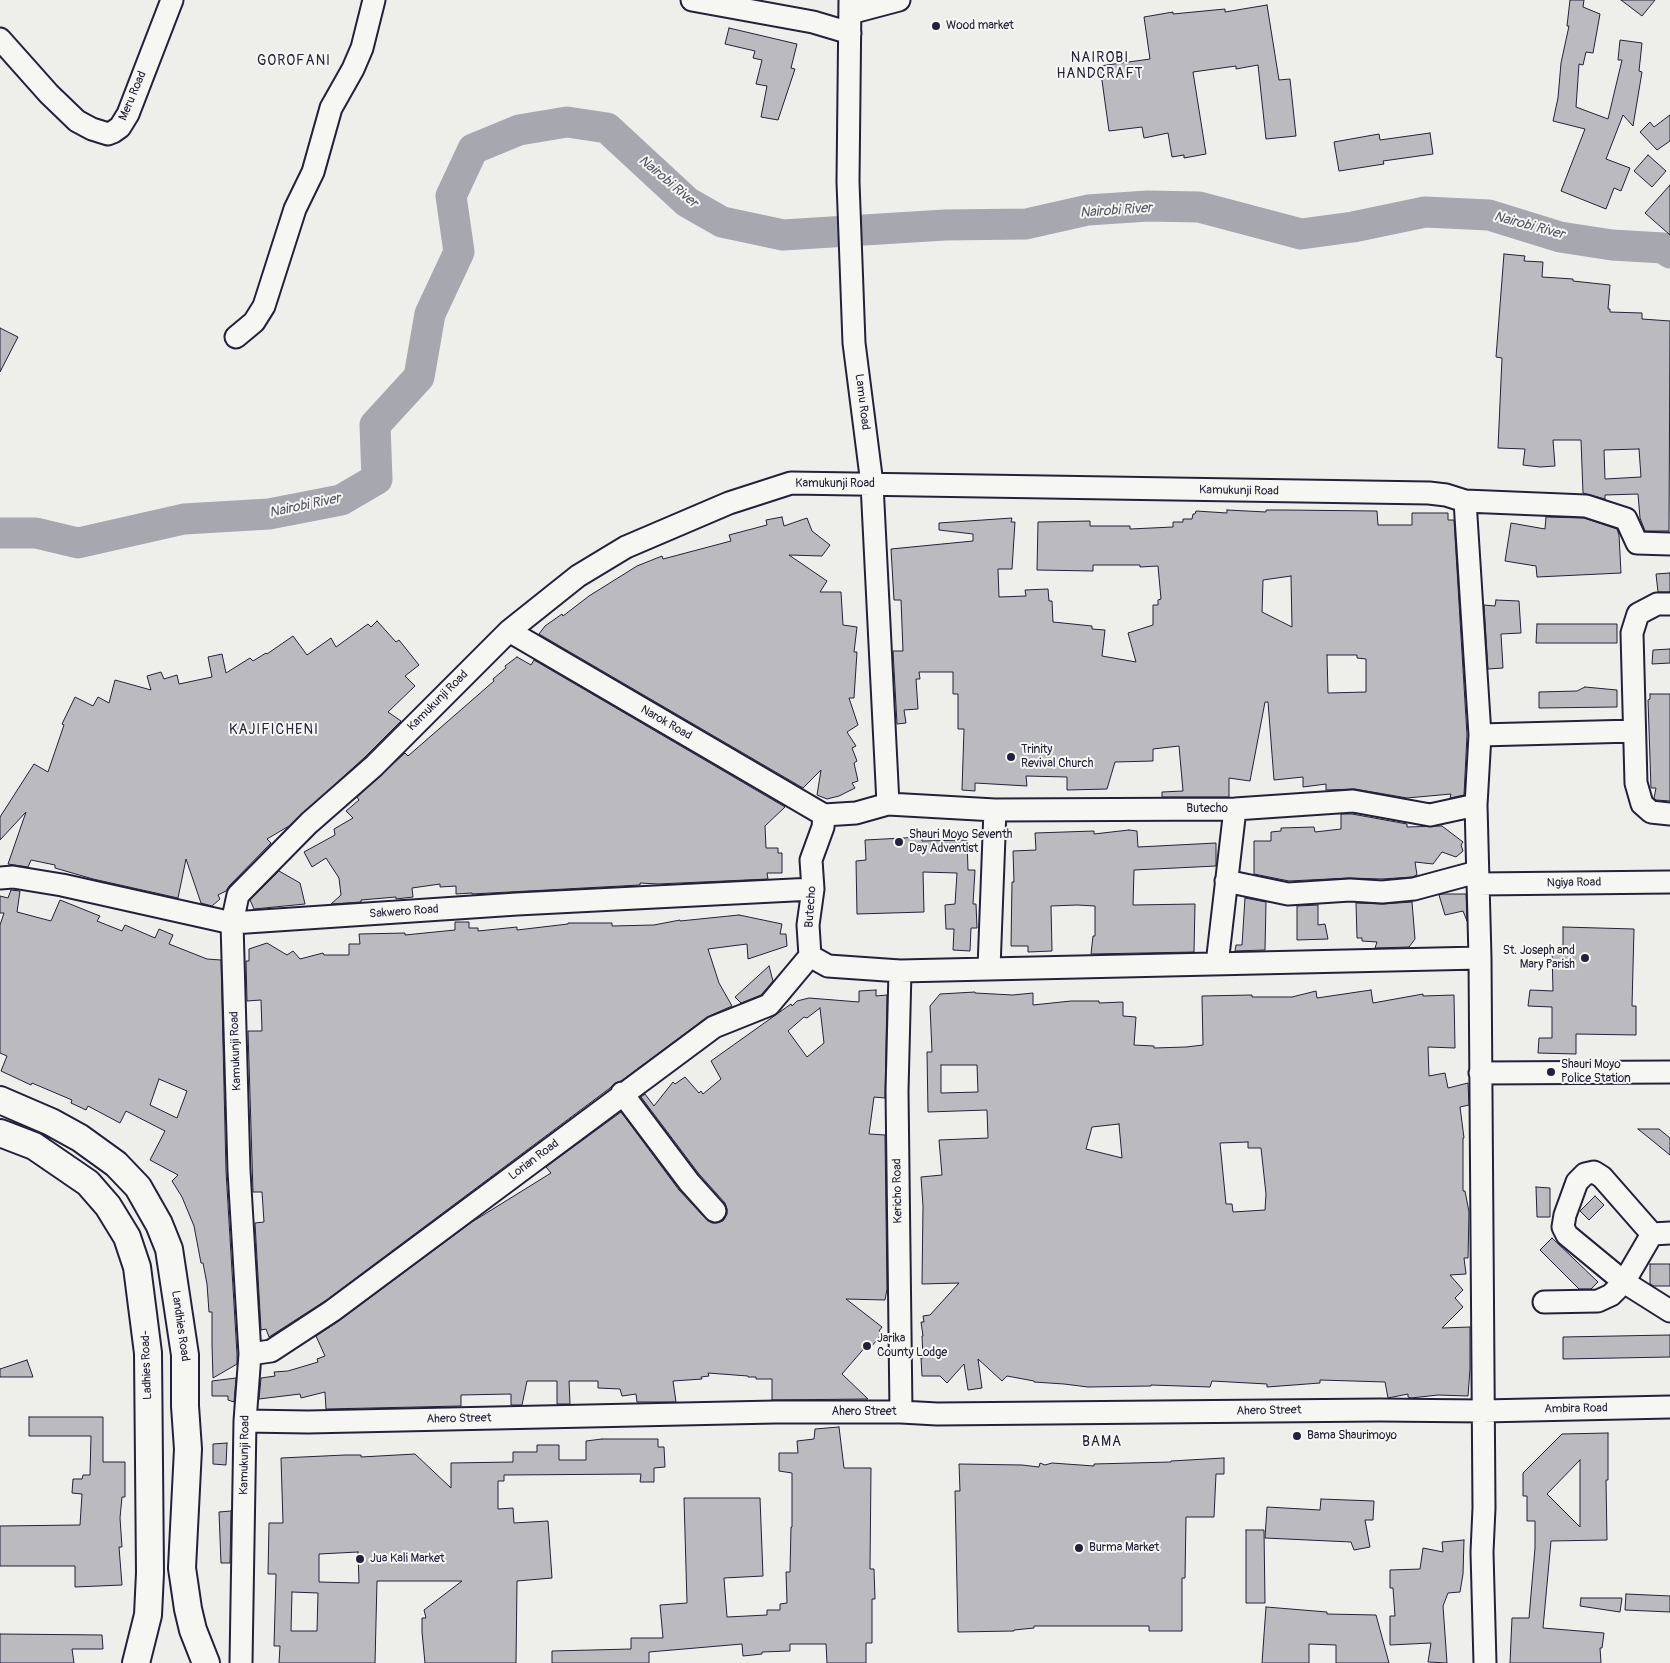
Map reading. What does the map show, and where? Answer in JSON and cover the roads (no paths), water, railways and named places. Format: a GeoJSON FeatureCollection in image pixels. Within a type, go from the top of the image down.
{"type":"FeatureCollection","features":[{"type":"Feature","properties":{"kind":"main road","name":"Landhies Road"},"geometry":{"type":"LineString","coordinates":[[0,1100],[51,1122],[80,1138],[116,1164],[138,1187],[159,1224],[169,1249],[185,1355],[185,1406],[188,1448],[182,1568],[193,1630],[206,1663]]}},
{"type":"Feature","properties":{"kind":"main road","name":"Ladhies Road-"},"geometry":{"type":"LineString","coordinates":[[0,1132],[34,1146],[88,1183],[108,1206],[127,1237],[137,1267],[148,1353],[150,1573],[148,1615],[136,1663]]}},
{"type":"Feature","properties":{"kind":"street","name":"Meru Road"},"geometry":{"type":"LineString","coordinates":[[0,39],[49,94],[77,121],[101,133],[113,132],[120,127],[128,114],[172,0]]}},
{"type":"Feature","properties":{"kind":"street"},"geometry":{"type":"LineString","coordinates":[[236,337],[254,322],[264,306],[295,209],[313,172],[331,108],[353,69],[362,48],[374,0]]}},
{"type":"Feature","properties":{"kind":"street"},"geometry":{"type":"LineString","coordinates":[[692,0],[813,22],[850,15],[899,0]]}},
{"type":"Feature","properties":{"kind":"street","name":"Lamu Road"},"geometry":{"type":"LineString","coordinates":[[850,15],[848,182],[854,343],[872,484],[888,804]]}},
{"type":"Feature","properties":{"kind":"street","name":"Kamukunji Road"},"geometry":{"type":"LineString","coordinates":[[242,1663],[245,1420],[250,1354],[239,1171],[232,924],[238,895],[309,823],[374,766],[509,631],[578,576],[626,547],[729,503],[791,483],[1446,494],[1465,501],[1586,506],[1626,519],[1637,543],[1670,544]]}},
{"type":"Feature","properties":{"kind":"street"},"geometry":{"type":"LineString","coordinates":[[1465,501],[1480,735],[1476,804],[1480,958],[1484,1663]]}},
{"type":"Feature","properties":{"kind":"street"},"geometry":{"type":"LineString","coordinates":[[1670,604],[1657,604],[1638,614],[1632,633],[1636,783],[1642,804],[1651,812],[1670,814]]}},
{"type":"Feature","properties":{"kind":"street","name":"Narok Road"},"geometry":{"type":"LineString","coordinates":[[509,631],[824,814]]}},
{"type":"Feature","properties":{"kind":"street"},"geometry":{"type":"LineString","coordinates":[[1480,735],[1634,731]]}},
{"type":"Feature","properties":{"kind":"street","name":"Butecho"},"geometry":{"type":"LineString","coordinates":[[810,956],[808,925],[813,889],[811,860],[823,827],[824,814],[856,813],[888,804],[995,810],[1235,809],[1353,801],[1430,815],[1476,804]]}},
{"type":"Feature","properties":{"kind":"street"},"geometry":{"type":"LineString","coordinates":[[1217,964],[1235,809]]}},
{"type":"Feature","properties":{"kind":"street"},"geometry":{"type":"LineString","coordinates":[[989,968],[995,810]]}},
{"type":"Feature","properties":{"kind":"street","name":"Sakwero Road"},"geometry":{"type":"LineString","coordinates":[[0,878],[13,877],[62,886],[232,924],[527,904],[813,889]]}},
{"type":"Feature","properties":{"kind":"street","name":"Ngiya Road"},"geometry":{"type":"LineString","coordinates":[[1226,881],[1288,894],[1350,890],[1382,892],[1414,889],[1477,878],[1670,882]]}},
{"type":"Feature","properties":{"kind":"street"},"geometry":{"type":"LineString","coordinates":[[810,956],[828,966],[900,971],[1480,958]]}},
{"type":"Feature","properties":{"kind":"street","name":"Lorian Road"},"geometry":{"type":"LineString","coordinates":[[250,1354],[271,1351],[332,1311],[622,1093],[714,1027],[769,1005],[810,956]]}},
{"type":"Feature","properties":{"kind":"street","name":"Kericho Road"},"geometry":{"type":"LineString","coordinates":[[900,971],[897,1091],[901,1412]]}},
{"type":"Feature","properties":{"kind":"street"},"geometry":{"type":"LineString","coordinates":[[1480,1073],[1670,1072]]}},
{"type":"Feature","properties":{"kind":"street"},"geometry":{"type":"LineString","coordinates":[[622,1093],[688,1182],[715,1211]]}},
{"type":"Feature","properties":{"kind":"street"},"geometry":{"type":"LineString","coordinates":[[1544,1302],[1598,1301],[1610,1295],[1624,1282],[1661,1233],[1602,1177],[1594,1172],[1585,1174],[1577,1182],[1565,1215],[1563,1227],[1567,1235],[1624,1282],[1670,1311]]}},
{"type":"Feature","properties":{"kind":"street","name":"Ambira Road"},"geometry":{"type":"LineString","coordinates":[[1483,1411],[1670,1407]]}},
{"type":"Feature","properties":{"kind":"street","name":"Ahero Street"},"geometry":{"type":"LineString","coordinates":[[245,1420],[308,1422],[728,1412],[901,1412],[937,1414],[1380,1410],[1483,1411]]}},
{"type":"Feature","properties":{"kind":"waterway","name":"Nairobi River"},"geometry":{"type":"LineString","coordinates":[[0,533],[36,533],[78,543],[184,519],[269,514],[341,500],[377,479],[375,425],[419,377],[430,314],[459,252],[451,196],[473,149],[519,130],[567,122],[607,128],[687,202],[722,222],[783,235],[945,225],[1026,224],[1088,210],[1148,206],[1199,207],[1301,234],[1353,227],[1425,212],[1489,215],[1560,237],[1612,245],[1663,248],[1670,253]]}},
{"type":"Feature","properties":{"kind":"place","name":"Wood market"},"geometry":{"type":"Point","coordinates":[936,26]}},
{"type":"Feature","properties":{"kind":"place","name":"Trinity Revival Church"},"geometry":{"type":"Point","coordinates":[1011,757]}},
{"type":"Feature","properties":{"kind":"place","name":"Shauri Moyo Seventh Day Adventist"},"geometry":{"type":"Point","coordinates":[899,842]}},
{"type":"Feature","properties":{"kind":"place","name":"St. Joseph and Mary Parish"},"geometry":{"type":"Point","coordinates":[1585,958]}},
{"type":"Feature","properties":{"kind":"place","name":"Shauri Moyo Police Station"},"geometry":{"type":"Point","coordinates":[1551,1072]}},
{"type":"Feature","properties":{"kind":"place","name":"Jarika County Lodge"},"geometry":{"type":"Point","coordinates":[867,1346]}},
{"type":"Feature","properties":{"kind":"place","name":"Bama Shaurimoyo"},"geometry":{"type":"Point","coordinates":[1297,1436]}},
{"type":"Feature","properties":{"kind":"place","name":"Burma Market"},"geometry":{"type":"Point","coordinates":[1079,1548]}},
{"type":"Feature","properties":{"kind":"place","name":"Jua Kali Market"},"geometry":{"type":"Point","coordinates":[360,1559]}},
{"type":"Feature","properties":{"kind":"district","name":"GOROFANI"},"geometry":{"type":"Point","coordinates":[294,61]}},
{"type":"Feature","properties":{"kind":"district","name":"NAIROBI HANDCRAFT"},"geometry":{"type":"Point","coordinates":[1100,66]}},
{"type":"Feature","properties":{"kind":"district","name":"KAJIFICHENI"},"geometry":{"type":"Point","coordinates":[274,730]}},
{"type":"Feature","properties":{"kind":"district","name":"BAMA"},"geometry":{"type":"Point","coordinates":[1102,1442]}}]}
